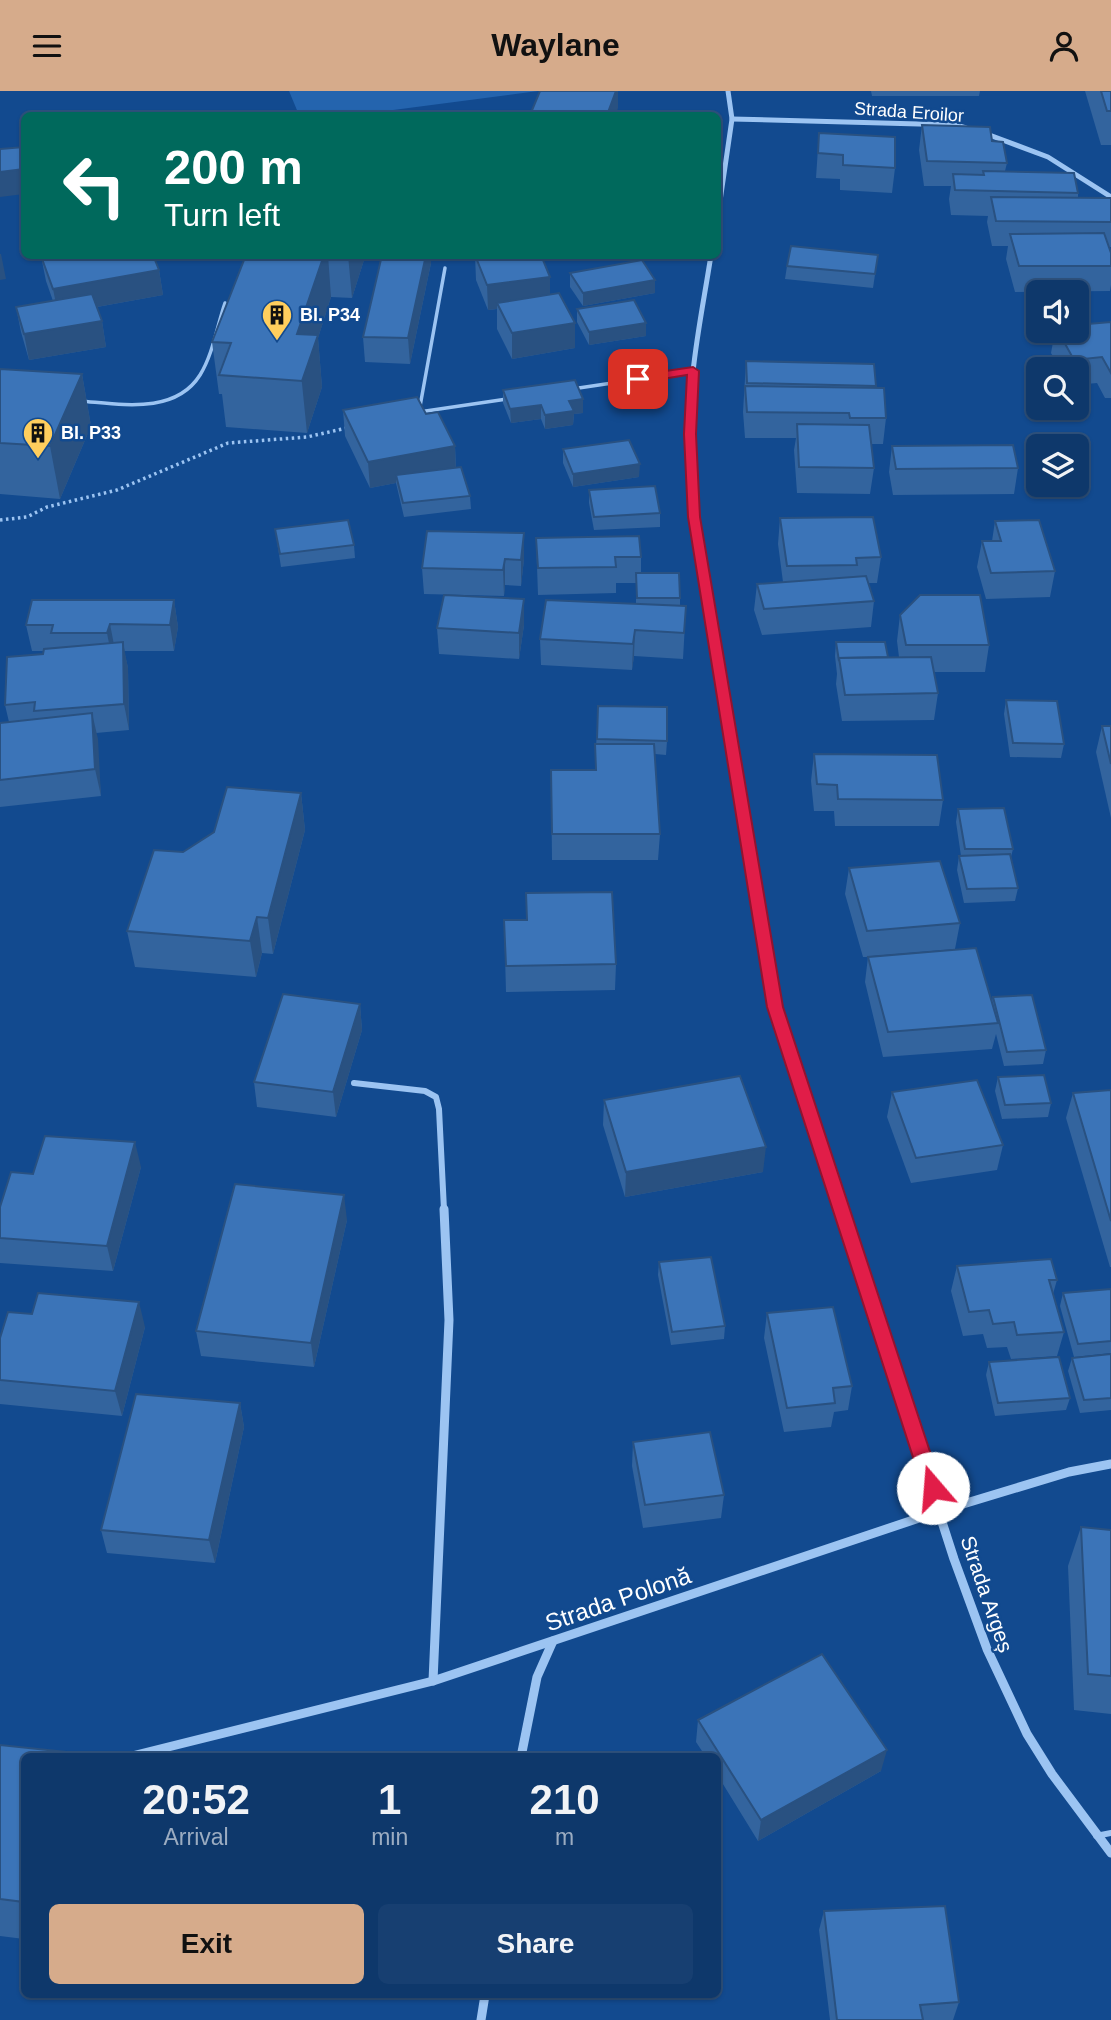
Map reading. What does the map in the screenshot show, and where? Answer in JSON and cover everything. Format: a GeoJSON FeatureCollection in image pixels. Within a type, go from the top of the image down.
{"type":"FeatureCollection","features":[{"type":"Feature","properties":{"kind":"street"},"geometry":{"type":"LineString","coordinates":[[721,194],[732,119],[728,91]]}},
{"type":"Feature","properties":{"kind":"street","name":"Strada Eroilor"},"geometry":{"type":"LineString","coordinates":[[732,119],[956,125],[1000,138],[1048,157],[1111,197]]}},
{"type":"Feature","properties":{"kind":"street","name":"Strada Argeș"},"geometry":{"type":"LineString","coordinates":[[710,259],[693,371],[690,434],[694,517],[775,1007],[961,1581],[990,1661],[1042,1763],[1111,1853]]}},
{"type":"Feature","properties":{"kind":"street"},"geometry":{"type":"LineString","coordinates":[[354,1083],[425,1091],[436,1097],[439,1109],[449,1320],[433,1681]]}},
{"type":"Feature","properties":{"kind":"street","name":"Strada Polonă"},"geometry":{"type":"LineString","coordinates":[[144,1753],[433,1681],[940,1511],[1069,1472],[1111,1464]]}},
{"type":"Feature","properties":{"kind":"street"},"geometry":{"type":"LineString","coordinates":[[523,1753],[537,1677],[553,1641]]}},
{"type":"Feature","properties":{"kind":"street"},"geometry":{"type":"LineString","coordinates":[[481,2020],[485,1998]]}},
{"type":"Feature","properties":{"kind":"lane"},"geometry":{"type":"LineString","coordinates":[[445,268],[419,412],[515,397]]}},
{"type":"Feature","properties":{"kind":"lane"},"geometry":{"type":"LineString","coordinates":[[78,400],[130,404],[166,402],[184,394],[200,375],[225,303]]}},
{"type":"Feature","properties":{"kind":"lane"},"geometry":{"type":"LineString","coordinates":[[570,389],[693,371]]}},
{"type":"Feature","properties":{"kind":"lane"},"geometry":{"type":"LineString","coordinates":[[1096,1836],[1111,1833]]}},
{"type":"Feature","properties":{"kind":"path"},"geometry":{"type":"LineString","coordinates":[[0,520],[27,517],[47,507],[117,491],[228,443],[307,437],[357,426]]}},
{"type":"Feature","properties":{"kind":"shaded area"},"geometry":{"type":"Polygon","coordinates":[[[289,91],[538,91],[378,112],[298,112],[289,91]]]}},
{"type":"Feature","properties":{"kind":"building"},"geometry":{"type":"Polygon","coordinates":[[[540,91],[616,91],[608,112],[531,112],[540,91]]]}},
{"type":"Feature","properties":{"kind":"building"},"geometry":{"type":"Polygon","coordinates":[[[1101,91],[1111,91],[1111,111],[1107,111],[1101,91]]]}},
{"type":"Feature","properties":{"kind":"building"},"geometry":{"type":"Polygon","coordinates":[[[922,125],[990,127],[992,141],[1003,142],[1007,163],[927,161],[922,125]]]}},
{"type":"Feature","properties":{"kind":"building"},"geometry":{"type":"Polygon","coordinates":[[[819,133],[895,137],[895,168],[843,165],[843,155],[818,153],[819,133]]]}},
{"type":"Feature","properties":{"kind":"building"},"geometry":{"type":"Polygon","coordinates":[[[21,147],[21,169],[0,172],[0,149],[21,147]]]}},
{"type":"Feature","properties":{"kind":"building"},"geometry":{"type":"Polygon","coordinates":[[[983,171],[1074,173],[1078,193],[955,190],[953,174],[984,175],[983,171]]]}},
{"type":"Feature","properties":{"kind":"building"},"geometry":{"type":"Polygon","coordinates":[[[991,197],[1111,198],[1111,222],[996,221],[991,197]]]}},
{"type":"Feature","properties":{"kind":"building"},"geometry":{"type":"Polygon","coordinates":[[[1104,233],[1111,253],[1111,266],[1019,266],[1010,234],[1104,233]]]}},
{"type":"Feature","properties":{"kind":"building"},"geometry":{"type":"Polygon","coordinates":[[[791,246],[878,255],[875,274],[787,266],[791,246]]]}},
{"type":"Feature","properties":{"kind":"building"},"geometry":{"type":"Polygon","coordinates":[[[42,259],[155,259],[159,270],[53,289],[42,259]]]}},
{"type":"Feature","properties":{"kind":"building"},"geometry":{"type":"Polygon","coordinates":[[[244,259],[323,259],[297,334],[318,335],[302,381],[219,375],[231,343],[212,342],[244,259]]]}},
{"type":"Feature","properties":{"kind":"building"},"geometry":{"type":"Polygon","coordinates":[[[381,259],[425,259],[408,338],[363,337],[381,259]]]}},
{"type":"Feature","properties":{"kind":"building"},"geometry":{"type":"Polygon","coordinates":[[[477,259],[543,259],[550,277],[487,285],[477,259]]]}},
{"type":"Feature","properties":{"kind":"building"},"geometry":{"type":"Polygon","coordinates":[[[642,260],[655,280],[583,293],[570,273],[642,260]]]}},
{"type":"Feature","properties":{"kind":"building"},"geometry":{"type":"Polygon","coordinates":[[[559,293],[575,323],[512,333],[497,303],[559,293]]]}},
{"type":"Feature","properties":{"kind":"building"},"geometry":{"type":"Polygon","coordinates":[[[92,294],[102,321],[24,334],[16,307],[92,294]]]}},
{"type":"Feature","properties":{"kind":"building"},"geometry":{"type":"Polygon","coordinates":[[[634,300],[646,323],[589,332],[577,309],[634,300]]]}},
{"type":"Feature","properties":{"kind":"building"},"geometry":{"type":"Polygon","coordinates":[[[1111,322],[1111,373],[1102,357],[1072,357],[1065,343],[1089,343],[1089,324],[1111,322]]]}},
{"type":"Feature","properties":{"kind":"building"},"geometry":{"type":"Polygon","coordinates":[[[746,361],[874,364],[876,386],[747,383],[746,361]]]}},
{"type":"Feature","properties":{"kind":"building"},"geometry":{"type":"Polygon","coordinates":[[[0,369],[82,374],[50,446],[0,443],[0,369]]]}},
{"type":"Feature","properties":{"kind":"building"},"geometry":{"type":"Polygon","coordinates":[[[575,380],[583,399],[569,401],[574,411],[545,415],[541,405],[510,409],[503,390],[575,380]]]}},
{"type":"Feature","properties":{"kind":"building"},"geometry":{"type":"Polygon","coordinates":[[[745,386],[884,388],[886,418],[850,418],[849,413],[747,412],[745,386]]]}},
{"type":"Feature","properties":{"kind":"building"},"geometry":{"type":"Polygon","coordinates":[[[417,397],[426,414],[438,412],[455,446],[368,462],[343,410],[417,397]]]}},
{"type":"Feature","properties":{"kind":"building"},"geometry":{"type":"Polygon","coordinates":[[[797,424],[869,425],[874,468],[799,467],[797,424]]]}},
{"type":"Feature","properties":{"kind":"building"},"geometry":{"type":"Polygon","coordinates":[[[629,440],[640,464],[573,474],[563,449],[629,440]]]}},
{"type":"Feature","properties":{"kind":"building"},"geometry":{"type":"Polygon","coordinates":[[[1013,445],[1018,468],[896,469],[892,446],[1013,445]]]}},
{"type":"Feature","properties":{"kind":"building"},"geometry":{"type":"Polygon","coordinates":[[[461,467],[470,496],[403,503],[396,475],[461,467]]]}},
{"type":"Feature","properties":{"kind":"building"},"geometry":{"type":"Polygon","coordinates":[[[655,486],[660,513],[594,517],[589,490],[655,486]]]}},
{"type":"Feature","properties":{"kind":"building"},"geometry":{"type":"Polygon","coordinates":[[[873,517],[881,557],[856,558],[857,565],[787,566],[780,518],[873,517]]]}},
{"type":"Feature","properties":{"kind":"building"},"geometry":{"type":"Polygon","coordinates":[[[348,520],[354,545],[280,554],[275,529],[348,520]]]}},
{"type":"Feature","properties":{"kind":"building"},"geometry":{"type":"Polygon","coordinates":[[[1039,520],[1055,571],[991,573],[982,541],[1001,541],[995,521],[1039,520]]]}},
{"type":"Feature","properties":{"kind":"building"},"geometry":{"type":"Polygon","coordinates":[[[427,531],[524,533],[521,560],[505,559],[503,570],[422,568],[427,531]]]}},
{"type":"Feature","properties":{"kind":"building"},"geometry":{"type":"Polygon","coordinates":[[[639,536],[641,557],[615,557],[616,567],[538,568],[536,538],[639,536]]]}},
{"type":"Feature","properties":{"kind":"building"},"geometry":{"type":"Polygon","coordinates":[[[636,573],[679,573],[680,598],[637,598],[636,573]]]}},
{"type":"Feature","properties":{"kind":"building"},"geometry":{"type":"Polygon","coordinates":[[[866,576],[874,601],[764,609],[757,584],[866,576]]]}},
{"type":"Feature","properties":{"kind":"building"},"geometry":{"type":"Polygon","coordinates":[[[444,595],[524,599],[519,633],[437,628],[444,595]]]}},
{"type":"Feature","properties":{"kind":"building"},"geometry":{"type":"Polygon","coordinates":[[[920,595],[980,595],[989,645],[906,645],[900,615],[920,595]]]}},
{"type":"Feature","properties":{"kind":"building"},"geometry":{"type":"Polygon","coordinates":[[[32,600],[174,600],[170,625],[110,624],[107,633],[51,633],[53,625],[26,625],[32,600]]]}},
{"type":"Feature","properties":{"kind":"building"},"geometry":{"type":"Polygon","coordinates":[[[546,600],[686,606],[684,633],[635,630],[633,644],[540,639],[546,600]]]}},
{"type":"Feature","properties":{"kind":"building"},"geometry":{"type":"Polygon","coordinates":[[[123,642],[124,704],[34,711],[35,702],[5,705],[7,657],[43,654],[44,649],[123,642]]]}},
{"type":"Feature","properties":{"kind":"building"},"geometry":{"type":"Polygon","coordinates":[[[836,642],[885,642],[888,657],[839,658],[839,661],[836,642]]]}},
{"type":"Feature","properties":{"kind":"building"},"geometry":{"type":"Polygon","coordinates":[[[931,657],[938,693],[845,695],[839,658],[931,657]]]}},
{"type":"Feature","properties":{"kind":"building"},"geometry":{"type":"Polygon","coordinates":[[[1006,700],[1057,701],[1064,744],[1013,743],[1006,700]]]}},
{"type":"Feature","properties":{"kind":"building"},"geometry":{"type":"Polygon","coordinates":[[[598,706],[667,707],[667,741],[597,739],[598,706]]]}},
{"type":"Feature","properties":{"kind":"building"},"geometry":{"type":"Polygon","coordinates":[[[92,713],[95,769],[0,780],[0,723],[92,713]]]}},
{"type":"Feature","properties":{"kind":"building"},"geometry":{"type":"Polygon","coordinates":[[[1102,726],[1111,726],[1111,764],[1102,726]]]}},
{"type":"Feature","properties":{"kind":"building"},"geometry":{"type":"Polygon","coordinates":[[[595,744],[654,744],[660,834],[552,834],[551,770],[596,770],[595,744]]]}},
{"type":"Feature","properties":{"kind":"building"},"geometry":{"type":"Polygon","coordinates":[[[814,754],[937,755],[943,800],[838,799],[837,785],[817,784],[814,754]]]}},
{"type":"Feature","properties":{"kind":"building"},"geometry":{"type":"Polygon","coordinates":[[[227,787],[301,793],[268,918],[257,917],[250,941],[127,931],[154,850],[183,852],[214,832],[227,787]]]}},
{"type":"Feature","properties":{"kind":"building"},"geometry":{"type":"Polygon","coordinates":[[[1004,808],[1013,849],[965,849],[958,809],[1004,808]]]}},
{"type":"Feature","properties":{"kind":"building"},"geometry":{"type":"Polygon","coordinates":[[[1010,854],[1018,888],[967,889],[959,856],[1010,854]]]}},
{"type":"Feature","properties":{"kind":"building"},"geometry":{"type":"Polygon","coordinates":[[[940,861],[960,923],[867,931],[849,868],[940,861]]]}},
{"type":"Feature","properties":{"kind":"building"},"geometry":{"type":"Polygon","coordinates":[[[612,892],[616,964],[506,966],[504,920],[527,920],[526,893],[612,892]]]}},
{"type":"Feature","properties":{"kind":"building"},"geometry":{"type":"Polygon","coordinates":[[[976,948],[998,1023],[888,1032],[868,957],[976,948]]]}},
{"type":"Feature","properties":{"kind":"building"},"geometry":{"type":"Polygon","coordinates":[[[283,994],[360,1004],[333,1092],[254,1082],[283,994]]]}},
{"type":"Feature","properties":{"kind":"building"},"geometry":{"type":"Polygon","coordinates":[[[1032,995],[1046,1050],[1007,1052],[993,997],[1032,995]]]}},
{"type":"Feature","properties":{"kind":"building"},"geometry":{"type":"Polygon","coordinates":[[[1044,1075],[1051,1103],[1005,1105],[998,1077],[1044,1075]]]}},
{"type":"Feature","properties":{"kind":"building"},"geometry":{"type":"Polygon","coordinates":[[[740,1076],[766,1147],[626,1172],[604,1100],[740,1076]]]}},
{"type":"Feature","properties":{"kind":"building"},"geometry":{"type":"Polygon","coordinates":[[[977,1080],[1003,1145],[916,1158],[892,1092],[977,1080]]]}},
{"type":"Feature","properties":{"kind":"building"},"geometry":{"type":"Polygon","coordinates":[[[1111,1090],[1111,1221],[1073,1093],[1111,1090]]]}},
{"type":"Feature","properties":{"kind":"building"},"geometry":{"type":"Polygon","coordinates":[[[45,1136],[135,1142],[107,1246],[0,1238],[0,1207],[11,1172],[33,1174],[45,1136]]]}},
{"type":"Feature","properties":{"kind":"building"},"geometry":{"type":"Polygon","coordinates":[[[235,1184],[344,1195],[311,1343],[196,1331],[235,1184]]]}},
{"type":"Feature","properties":{"kind":"building"},"geometry":{"type":"Polygon","coordinates":[[[711,1257],[725,1326],[672,1332],[659,1262],[711,1257]]]}},
{"type":"Feature","properties":{"kind":"building"},"geometry":{"type":"Polygon","coordinates":[[[1051,1259],[1057,1280],[1049,1280],[1064,1332],[1017,1335],[1014,1322],[993,1324],[989,1310],[969,1312],[957,1266],[1051,1259]]]}},
{"type":"Feature","properties":{"kind":"building"},"geometry":{"type":"Polygon","coordinates":[[[1111,1289],[1111,1341],[1078,1344],[1063,1293],[1111,1289]]]}},
{"type":"Feature","properties":{"kind":"building"},"geometry":{"type":"Polygon","coordinates":[[[38,1293],[139,1302],[115,1391],[0,1380],[0,1338],[8,1312],[32,1314],[38,1293]]]}},
{"type":"Feature","properties":{"kind":"building"},"geometry":{"type":"Polygon","coordinates":[[[833,1307],[852,1386],[833,1388],[835,1403],[787,1408],[767,1313],[833,1307]]]}},
{"type":"Feature","properties":{"kind":"building"},"geometry":{"type":"Polygon","coordinates":[[[1111,1354],[1111,1398],[1084,1400],[1072,1358],[1111,1354]]]}},
{"type":"Feature","properties":{"kind":"building"},"geometry":{"type":"Polygon","coordinates":[[[1059,1357],[1070,1398],[998,1403],[989,1362],[1059,1357]]]}},
{"type":"Feature","properties":{"kind":"building"},"geometry":{"type":"Polygon","coordinates":[[[136,1394],[240,1403],[209,1540],[101,1530],[136,1394]]]}},
{"type":"Feature","properties":{"kind":"building"},"geometry":{"type":"Polygon","coordinates":[[[710,1432],[724,1495],[645,1505],[633,1442],[710,1432]]]}},
{"type":"Feature","properties":{"kind":"building"},"geometry":{"type":"Polygon","coordinates":[[[1081,1527],[1111,1530],[1111,1676],[1088,1674],[1081,1527]]]}},
{"type":"Feature","properties":{"kind":"building"},"geometry":{"type":"Polygon","coordinates":[[[822,1654],[887,1750],[761,1820],[698,1720],[822,1654]]]}},
{"type":"Feature","properties":{"kind":"building"},"geometry":{"type":"Polygon","coordinates":[[[0,1745],[76,1753],[21,1753],[21,1902],[0,1899],[0,1745]]]}},
{"type":"Feature","properties":{"kind":"building"},"geometry":{"type":"Polygon","coordinates":[[[945,1906],[959,2002],[920,2005],[923,2020],[837,2020],[824,1911],[945,1906]]]}},
{"type":"Feature","properties":{"kind":"place","name":"Bl. P34"},"geometry":{"type":"Point","coordinates":[277,342]}},
{"type":"Feature","properties":{"kind":"place","name":"Bl. P33"},"geometry":{"type":"Point","coordinates":[38,460]}},
{"type":"Feature","properties":{"kind":"route"},"geometry":{"type":"LineString","coordinates":[[638,379],[693,371],[690,434],[694,517],[775,1007],[933,1488]]}}]}
